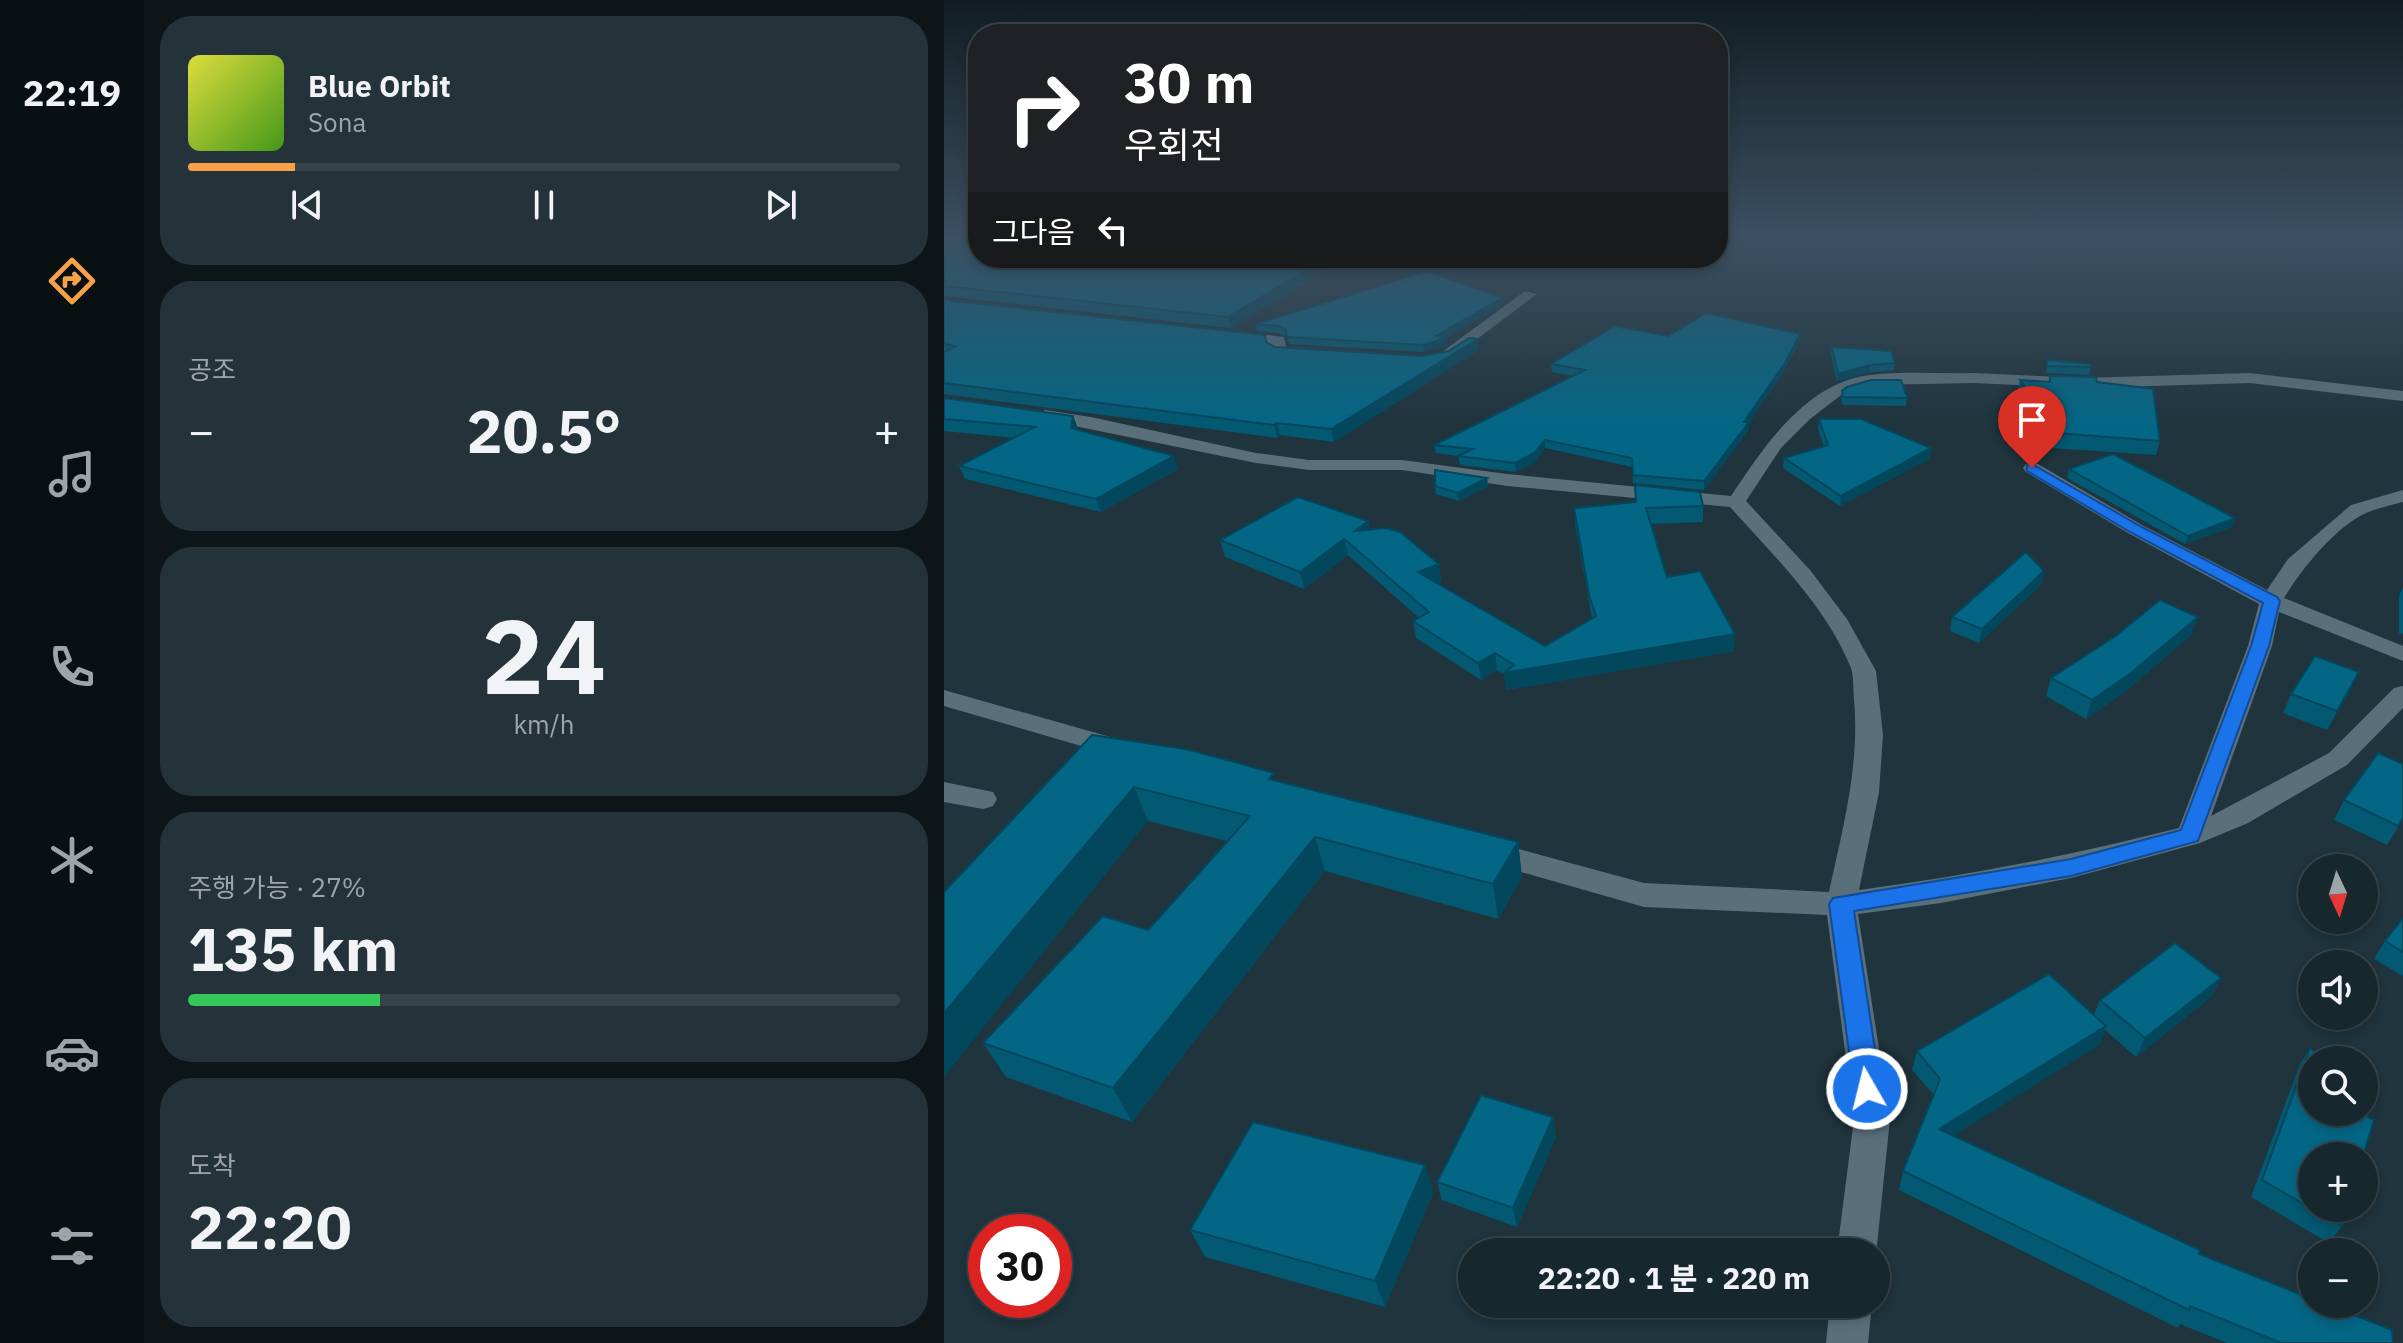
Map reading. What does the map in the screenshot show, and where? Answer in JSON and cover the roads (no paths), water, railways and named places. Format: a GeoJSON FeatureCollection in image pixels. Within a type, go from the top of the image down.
{"type":"FeatureCollection","features":[{"type":"Feature","properties":{"kind":"street"},"geometry":{"type":"LineString","coordinates":[[1437,357],[1450,355],[1524,299]]}},
{"type":"Feature","properties":{"kind":"street"},"geometry":{"type":"LineString","coordinates":[[1218,334],[1279,340],[1278,351],[1322,354]]}},
{"type":"Feature","properties":{"kind":"street"},"geometry":{"type":"LineString","coordinates":[[1736,502],[1774,445],[1804,415],[1839,389],[1869,380],[1974,378],[2082,383],[2250,378],[2403,396]]}},
{"type":"Feature","properties":{"kind":"street"},"geometry":{"type":"LineString","coordinates":[[1017,411],[1091,422],[1256,458],[1309,465],[1402,465],[1507,480],[1736,502],[1802,575],[1839,624],[1864,671],[1870,735],[1865,792],[1841,904],[1872,1119],[1859,1238]]}},
{"type":"Feature","properties":{"kind":"street"},"geometry":{"type":"LineString","coordinates":[[2032,468],[2135,529],[2271,601],[2403,654]]}},
{"type":"Feature","properties":{"kind":"street"},"geometry":{"type":"LineString","coordinates":[[2190,836],[2260,646],[2271,601],[2295,563],[2325,535],[2358,509],[2403,496]]}},
{"type":"Feature","properties":{"kind":"street"},"geometry":{"type":"LineString","coordinates":[[1464,845],[1644,895],[1841,904],[1941,891],[2071,867],[2190,836],[2238,816],[2338,759],[2403,694]]}},
{"type":"Feature","properties":{"kind":"street"},"geometry":{"type":"LineString","coordinates":[[944,698],[1150,757]]}},
{"type":"Feature","properties":{"kind":"street"},"geometry":{"type":"LineString","coordinates":[[944,792],[983,799]]}},
{"type":"Feature","properties":{"kind":"street"},"geometry":{"type":"LineString","coordinates":[[1847,1343],[1850,1318]]}}]}
